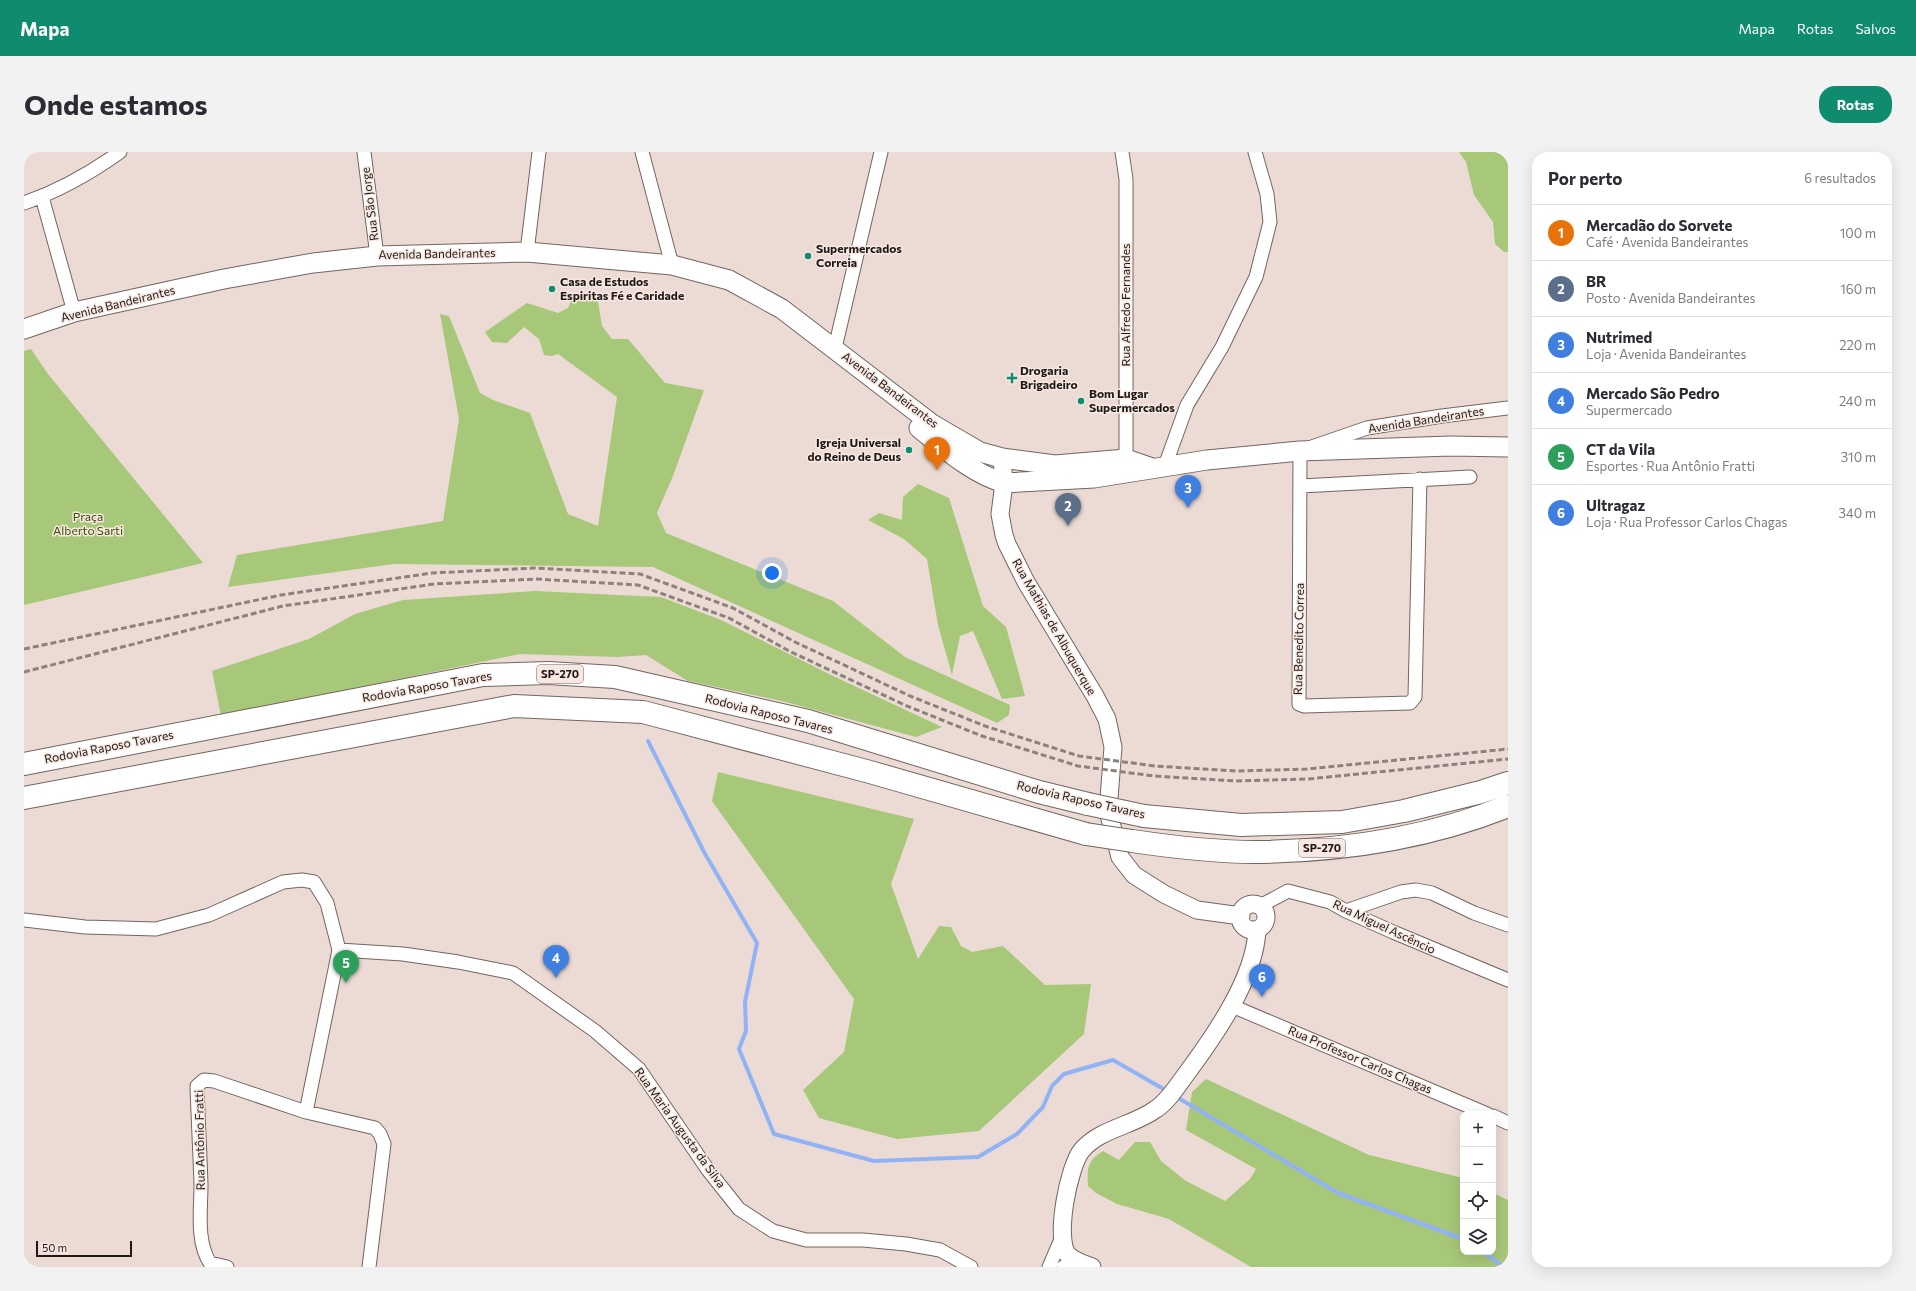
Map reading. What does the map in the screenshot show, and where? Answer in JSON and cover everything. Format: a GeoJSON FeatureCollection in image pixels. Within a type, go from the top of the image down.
{"type":"FeatureCollection","features":[{"type":"Feature","properties":{"kind":"highway","name":"Rodovia Raposo Tavares"},"geometry":{"type":"LineString","coordinates":[[24,764],[483,675],[548,673],[615,677],[808,721],[1039,792],[1144,816],[1241,825],[1342,822],[1404,811],[1481,792],[1508,783]]}},
{"type":"Feature","properties":{"kind":"highway","name":"SP-270"},"geometry":{"type":"LineString","coordinates":[[24,798],[514,706],[643,712],[870,772],[1086,834],[1132,842],[1201,850],[1256,852],[1317,849],[1379,841],[1440,828],[1508,806]]}},
{"type":"Feature","properties":{"kind":"main road","name":"Avenida Bandeirantes"},"geometry":{"type":"LineString","coordinates":[[24,329],[74,312],[232,278],[313,263],[377,256],[527,252],[672,265],[729,280],[782,309],[835,348],[932,424],[980,452],[1002,458],[1054,464],[1126,459],[1158,467]]}},
{"type":"Feature","properties":{"kind":"main road","name":"Avenida Bandeirantes"},"geometry":{"type":"LineString","coordinates":[[835,348],[901,414],[961,461],[990,479],[1004,483],[1094,478],[1207,460],[1300,451],[1451,446],[1508,447]]}},
{"type":"Feature","properties":{"kind":"street"},"geometry":{"type":"LineString","coordinates":[[24,203],[42,197],[108,161],[120,152]]}},
{"type":"Feature","properties":{"kind":"street","name":"Rua São Jorge"},"geometry":{"type":"LineString","coordinates":[[364,152],[377,256]]}},
{"type":"Feature","properties":{"kind":"street"},"geometry":{"type":"LineString","coordinates":[[527,252],[538,152]]}},
{"type":"Feature","properties":{"kind":"street"},"geometry":{"type":"LineString","coordinates":[[642,152],[672,265]]}},
{"type":"Feature","properties":{"kind":"street"},"geometry":{"type":"LineString","coordinates":[[835,348],[881,152]]}},
{"type":"Feature","properties":{"kind":"street","name":"Rua Alfredo Fernandes"},"geometry":{"type":"LineString","coordinates":[[1122,152],[1126,179],[1126,459]]}},
{"type":"Feature","properties":{"kind":"street"},"geometry":{"type":"LineString","coordinates":[[1158,467],[1187,405],[1222,347],[1256,277],[1270,222],[1267,194],[1255,152]]}},
{"type":"Feature","properties":{"kind":"street"},"geometry":{"type":"LineString","coordinates":[[42,197],[74,312]]}},
{"type":"Feature","properties":{"kind":"street","name":"Avenida Bandeirantes"},"geometry":{"type":"LineString","coordinates":[[1300,451],[1367,428],[1442,416],[1508,408]]}},
{"type":"Feature","properties":{"kind":"street","name":"Rua Benedito Correa"},"geometry":{"type":"LineString","coordinates":[[1300,451],[1299,704],[1304,706],[1410,703],[1415,698],[1420,479]]}},
{"type":"Feature","properties":{"kind":"street","name":"Rua Mathias de Albuquerque"},"geometry":{"type":"LineString","coordinates":[[1002,458],[1004,483],[1000,514],[1007,544],[1026,582],[1095,696],[1107,719],[1113,747],[1108,811],[1120,857],[1134,875],[1164,894],[1197,910],[1241,916]]}},
{"type":"Feature","properties":{"kind":"street"},"geometry":{"type":"LineString","coordinates":[[1301,486],[1470,477]]}},
{"type":"Feature","properties":{"kind":"street"},"geometry":{"type":"LineString","coordinates":[[24,920],[85,927],[156,929],[208,915],[283,882],[302,880],[314,882],[327,903],[339,950],[306,1112],[375,1128],[380,1134],[384,1144],[369,1267]]}},
{"type":"Feature","properties":{"kind":"street"},"geometry":{"type":"LineString","coordinates":[[1346,911],[1401,892],[1416,890],[1432,893],[1474,913],[1508,925]]}},
{"type":"Feature","properties":{"kind":"street","name":"Rua Miguel Ascêncio"},"geometry":{"type":"LineString","coordinates":[[1260,906],[1288,891],[1330,902],[1346,911],[1450,957],[1508,980]]}},
{"type":"Feature","properties":{"kind":"street"},"geometry":{"type":"LineString","coordinates":[[1249,905],[1260,906],[1265,913],[1266,920],[1264,925],[1257,930],[1252,930],[1244,926],[1241,916],[1243,910],[1249,905]]}},
{"type":"Feature","properties":{"kind":"street"},"geometry":{"type":"LineString","coordinates":[[1048,1267],[1062,1237],[1070,1177],[1076,1158],[1082,1150],[1097,1138],[1150,1114],[1164,1103],[1198,1059],[1232,1006],[1256,946],[1257,930]]}},
{"type":"Feature","properties":{"kind":"street","name":"Rua Maria Augusta da Silva"},"geometry":{"type":"LineString","coordinates":[[339,950],[411,955],[458,962],[512,973],[595,1031],[639,1069],[708,1170],[740,1209],[773,1231],[806,1240],[863,1240],[906,1244],[940,1250],[971,1267]]}},
{"type":"Feature","properties":{"kind":"street","name":"Rua Professor Carlos Chagas"},"geometry":{"type":"LineString","coordinates":[[1232,1006],[1481,1111]]}},
{"type":"Feature","properties":{"kind":"street","name":"Rua Antônio Fratti"},"geometry":{"type":"LineString","coordinates":[[227,1267],[210,1264],[205,1256],[200,1226],[201,1186],[197,1086],[204,1080],[214,1081],[306,1112]]}},
{"type":"Feature","properties":{"kind":"street"},"geometry":{"type":"LineString","coordinates":[[1496,1117],[1508,1123]]}},
{"type":"Feature","properties":{"kind":"street"},"geometry":{"type":"LineString","coordinates":[[1062,1237],[1069,1263],[1092,1267]]}},
{"type":"Feature","properties":{"kind":"green space"},"geometry":{"type":"Polygon","coordinates":[[[1459,152],[1508,152],[1508,252],[1504,252],[1495,244],[1493,222],[1474,195],[1466,162],[1459,152]]]}},
{"type":"Feature","properties":{"kind":"green space"},"geometry":{"type":"Polygon","coordinates":[[[573,296],[597,296],[602,326],[612,339],[628,339],[665,383],[704,390],[673,476],[657,513],[666,533],[833,601],[905,657],[1010,705],[1009,715],[997,723],[653,567],[393,564],[228,587],[237,555],[443,521],[459,419],[440,314],[449,316],[480,393],[493,400],[530,413],[568,514],[598,526],[617,397],[558,354],[552,356],[544,355],[539,339],[524,327],[507,343],[492,342],[485,332],[527,303],[558,313],[568,308],[573,296]]]}},
{"type":"Feature","properties":{"kind":"green space","name":"Praça Alberto Sarti"},"geometry":{"type":"Polygon","coordinates":[[[31,349],[48,374],[203,563],[24,605],[24,351],[31,349]]]}},
{"type":"Feature","properties":{"kind":"green space"},"geometry":{"type":"Polygon","coordinates":[[[918,484],[949,498],[983,606],[1006,627],[1025,696],[1002,699],[973,631],[960,636],[952,675],[938,625],[927,559],[904,539],[868,520],[879,513],[902,520],[903,497],[918,484]]]}},
{"type":"Feature","properties":{"kind":"green space"},"geometry":{"type":"Polygon","coordinates":[[[535,591],[661,597],[721,620],[831,675],[942,727],[916,737],[782,701],[688,681],[646,655],[617,657],[520,654],[221,716],[212,671],[309,639],[355,614],[403,600],[535,591]]]}},
{"type":"Feature","properties":{"kind":"green space"},"geometry":{"type":"Polygon","coordinates":[[[718,772],[914,819],[891,884],[918,959],[939,926],[951,927],[961,946],[972,952],[1003,946],[1045,985],[1091,984],[1084,1034],[979,1131],[897,1139],[819,1118],[803,1090],[844,1052],[854,999],[712,801],[718,772]]]}},
{"type":"Feature","properties":{"kind":"green space"},"geometry":{"type":"Polygon","coordinates":[[[1206,1079],[1369,1155],[1460,1177],[1460,1255],[1496,1255],[1496,1194],[1508,1200],[1508,1267],[1251,1267],[1169,1219],[1117,1204],[1096,1193],[1088,1186],[1088,1170],[1094,1158],[1103,1151],[1119,1160],[1135,1142],[1150,1142],[1161,1161],[1186,1181],[1225,1201],[1250,1179],[1256,1169],[1186,1130],[1192,1092],[1206,1079]]]}},
{"type":"Feature","properties":{"kind":"waterway"},"geometry":{"type":"LineString","coordinates":[[648,741],[704,852],[757,943],[745,1002],[746,1031],[739,1049],[774,1134],[874,1161],[978,1157],[1017,1134],[1043,1107],[1052,1086],[1064,1074],[1113,1060],[1167,1091]]}},
{"type":"Feature","properties":{"kind":"waterway"},"geometry":{"type":"LineString","coordinates":[[1175,1096],[1338,1193],[1460,1238]]}},
{"type":"Feature","properties":{"kind":"waterway"},"geometry":{"type":"LineString","coordinates":[[1487,1255],[1504,1267]]}},
{"type":"Feature","properties":{"kind":"railway"},"geometry":{"type":"LineString","coordinates":[[24,649],[281,595],[432,573],[535,568],[640,574],[733,608],[795,642],[910,696],[985,726],[1079,756],[1155,766],[1236,771],[1307,769],[1508,749]]}},
{"type":"Feature","properties":{"kind":"railway"},"geometry":{"type":"LineString","coordinates":[[24,672],[283,606],[434,584],[536,579],[638,585],[729,618],[791,652],[907,706],[982,736],[1078,766],[1154,776],[1236,781],[1308,779],[1508,759]]}},
{"type":"Feature","properties":{"kind":"place","name":"Supermercados Correia"},"geometry":{"type":"Point","coordinates":[808,256]}},
{"type":"Feature","properties":{"kind":"place","name":"Casa de Estudos Espiritas Fé e Caridade"},"geometry":{"type":"Point","coordinates":[552,289]}},
{"type":"Feature","properties":{"kind":"place","name":"Drogaria Brigadeiro"},"geometry":{"type":"Point","coordinates":[1012,378]}},
{"type":"Feature","properties":{"kind":"place","name":"Bom Lugar Supermercados"},"geometry":{"type":"Point","coordinates":[1081,401]}},
{"type":"Feature","properties":{"kind":"place","name":"Igreja Universal do Reino de Deus"},"geometry":{"type":"Point","coordinates":[909,450]}},
{"type":"Feature","properties":{"kind":"place","name":"Mercadão do Sorvete"},"geometry":{"type":"Point","coordinates":[937,470]}},
{"type":"Feature","properties":{"kind":"place","name":"Nutrimed"},"geometry":{"type":"Point","coordinates":[1188,508]}},
{"type":"Feature","properties":{"kind":"place","name":"BR"},"geometry":{"type":"Point","coordinates":[1068,526]}},
{"type":"Feature","properties":{"kind":"place","name":"Mercado São Pedro"},"geometry":{"type":"Point","coordinates":[556,978]}},
{"type":"Feature","properties":{"kind":"place","name":"CT da Vila"},"geometry":{"type":"Point","coordinates":[346,983]}},
{"type":"Feature","properties":{"kind":"place","name":"Ultragaz"},"geometry":{"type":"Point","coordinates":[1262,997]}}]}
